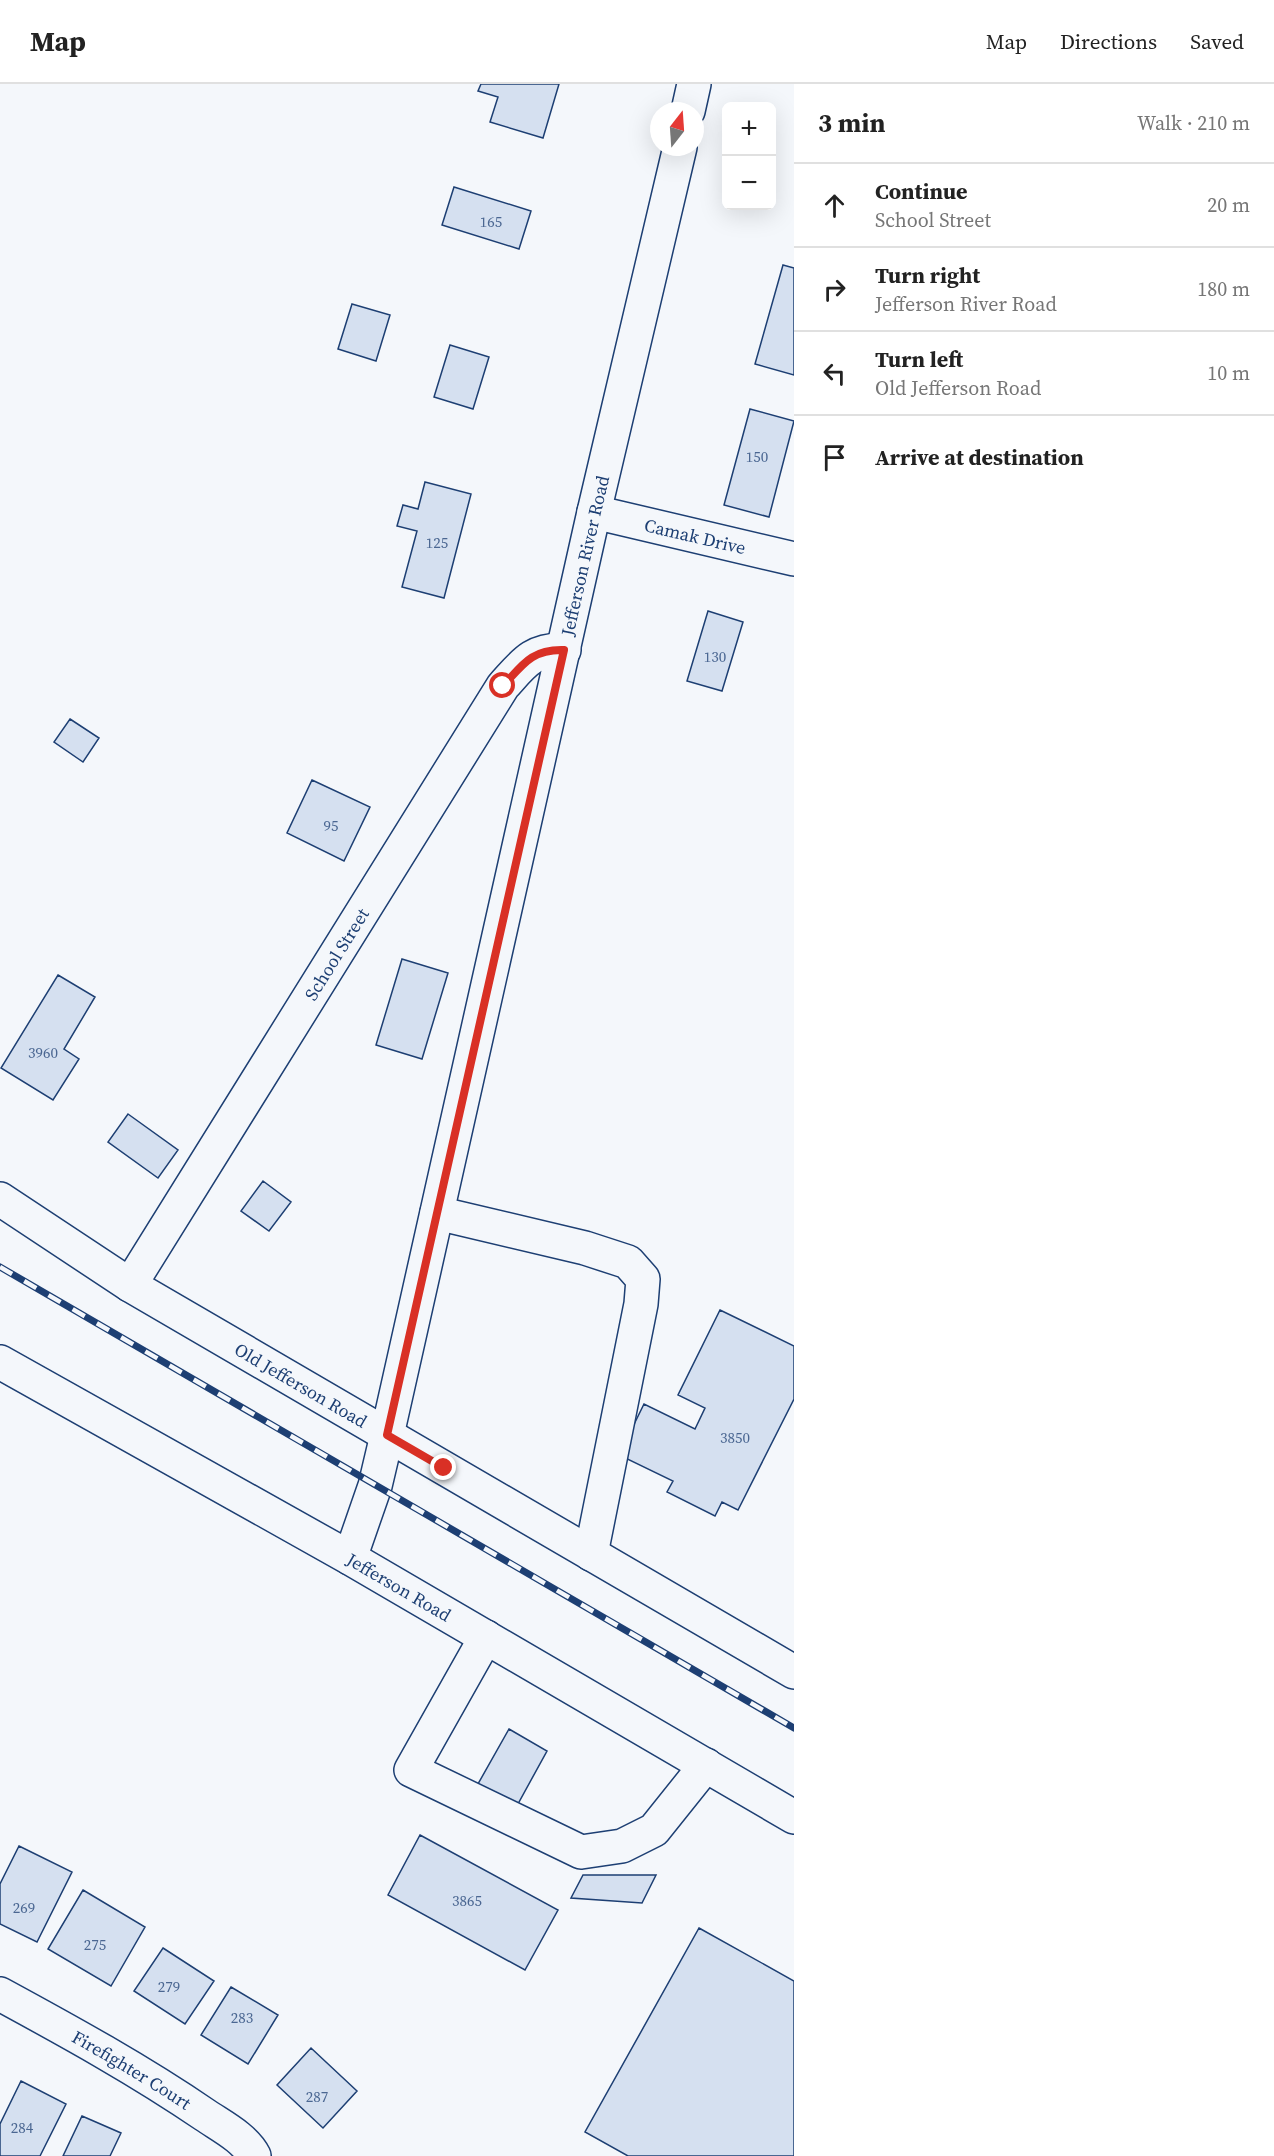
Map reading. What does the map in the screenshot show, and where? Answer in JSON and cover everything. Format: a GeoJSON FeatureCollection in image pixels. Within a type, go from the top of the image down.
{"type":"FeatureCollection","features":[{"type":"Feature","properties":{"kind":"main road"},"geometry":{"type":"LineString","coordinates":[[690,102],[694,84]]}},
{"type":"Feature","properties":{"kind":"main road","name":"Jefferson River Road"},"geometry":{"type":"LineString","coordinates":[[350,1558],[375,1486],[387,1435],[594,512],[678,156]]}},
{"type":"Feature","properties":{"kind":"main road","name":"Camak Drive"},"geometry":{"type":"LineString","coordinates":[[594,512],[794,560]]}},
{"type":"Feature","properties":{"kind":"main road","name":"School Street"},"geometry":{"type":"LineString","coordinates":[[130,1285],[503,686],[524,662],[537,653],[564,650]]}},
{"type":"Feature","properties":{"kind":"main road","name":"Old Jefferson Road"},"geometry":{"type":"LineString","coordinates":[[0,1199],[130,1285],[794,1672]]}},
{"type":"Feature","properties":{"kind":"main road"},"geometry":{"type":"LineString","coordinates":[[437,1213],[585,1248],[628,1262],[643,1279],[641,1304],[591,1554]]}},
{"type":"Feature","properties":{"kind":"main road","name":"Jefferson Road"},"geometry":{"type":"LineString","coordinates":[[0,1362],[350,1558],[794,1817]]}},
{"type":"Feature","properties":{"kind":"main road"},"geometry":{"type":"LineString","coordinates":[[486,1637],[411,1770],[581,1852],[622,1846],[654,1830],[706,1765]]}},
{"type":"Feature","properties":{"kind":"main road","name":"Firefighter Court"},"geometry":{"type":"LineString","coordinates":[[0,1994],[88,2041],[168,2090],[237,2138],[254,2156]]}},
{"type":"Feature","properties":{"kind":"building"},"geometry":{"type":"Polygon","coordinates":[[[481,84],[559,84],[543,138],[490,122],[498,97],[478,91],[481,84]]]}},
{"type":"Feature","properties":{"kind":"building"},"geometry":{"type":"Polygon","coordinates":[[[454,187],[531,211],[519,249],[442,225],[454,187]]]}},
{"type":"Feature","properties":{"kind":"building"},"geometry":{"type":"Polygon","coordinates":[[[783,265],[794,268],[794,375],[755,364],[783,265]]]}},
{"type":"Feature","properties":{"kind":"building"},"geometry":{"type":"Polygon","coordinates":[[[352,304],[390,315],[376,361],[338,349],[352,304]]]}},
{"type":"Feature","properties":{"kind":"building"},"geometry":{"type":"Polygon","coordinates":[[[450,345],[489,357],[473,409],[434,397],[450,345]]]}},
{"type":"Feature","properties":{"kind":"building"},"geometry":{"type":"Polygon","coordinates":[[[750,409],[794,421],[769,517],[724,505],[750,409]]]}},
{"type":"Feature","properties":{"kind":"building"},"geometry":{"type":"Polygon","coordinates":[[[425,482],[471,494],[444,598],[402,587],[417,531],[397,526],[403,505],[418,509],[425,482]]]}},
{"type":"Feature","properties":{"kind":"building"},"geometry":{"type":"Polygon","coordinates":[[[708,611],[743,622],[722,691],[687,681],[708,611]]]}},
{"type":"Feature","properties":{"kind":"building"},"geometry":{"type":"Polygon","coordinates":[[[70,719],[99,738],[83,762],[54,742],[70,719]]]}},
{"type":"Feature","properties":{"kind":"building"},"geometry":{"type":"Polygon","coordinates":[[[312,780],[370,807],[344,861],[287,833],[312,780]]]}},
{"type":"Feature","properties":{"kind":"building"},"geometry":{"type":"Polygon","coordinates":[[[402,959],[448,973],[422,1059],[376,1045],[402,959]]]}},
{"type":"Feature","properties":{"kind":"building"},"geometry":{"type":"Polygon","coordinates":[[[58,975],[95,997],[64,1049],[79,1059],[53,1100],[1,1068],[58,975]]]}},
{"type":"Feature","properties":{"kind":"building"},"geometry":{"type":"Polygon","coordinates":[[[128,1114],[178,1150],[158,1178],[108,1142],[128,1114]]]}},
{"type":"Feature","properties":{"kind":"building"},"geometry":{"type":"Polygon","coordinates":[[[263,1181],[291,1202],[269,1231],[241,1211],[263,1181]]]}},
{"type":"Feature","properties":{"kind":"building"},"geometry":{"type":"Polygon","coordinates":[[[720,1310],[794,1346],[794,1399],[738,1510],[722,1502],[715,1516],[667,1492],[673,1481],[619,1455],[644,1404],[695,1429],[705,1408],[678,1395],[720,1310]]]}},
{"type":"Feature","properties":{"kind":"building"},"geometry":{"type":"Polygon","coordinates":[[[509,1729],[547,1751],[513,1813],[474,1791],[509,1729]]]}},
{"type":"Feature","properties":{"kind":"building"},"geometry":{"type":"Polygon","coordinates":[[[420,1835],[558,1910],[525,1970],[388,1895],[420,1835]]]}},
{"type":"Feature","properties":{"kind":"building"},"geometry":{"type":"Polygon","coordinates":[[[19,1846],[72,1872],[37,1942],[0,1924],[0,1884],[19,1846]]]}},
{"type":"Feature","properties":{"kind":"building"},"geometry":{"type":"Polygon","coordinates":[[[583,1875],[656,1875],[642,1903],[571,1898],[583,1875]]]}},
{"type":"Feature","properties":{"kind":"building"},"geometry":{"type":"Polygon","coordinates":[[[83,1890],[145,1927],[111,1986],[48,1949],[83,1890]]]}},
{"type":"Feature","properties":{"kind":"building"},"geometry":{"type":"Polygon","coordinates":[[[699,1928],[794,1981],[794,2156],[628,2156],[585,2132],[699,1928]]]}},
{"type":"Feature","properties":{"kind":"building"},"geometry":{"type":"Polygon","coordinates":[[[163,1948],[214,1981],[185,2024],[134,1991],[163,1948]]]}},
{"type":"Feature","properties":{"kind":"building"},"geometry":{"type":"Polygon","coordinates":[[[231,1987],[278,2015],[248,2064],[201,2035],[231,1987]]]}},
{"type":"Feature","properties":{"kind":"building"},"geometry":{"type":"Polygon","coordinates":[[[311,2048],[357,2091],[323,2128],[277,2085],[311,2048]]]}},
{"type":"Feature","properties":{"kind":"building"},"geometry":{"type":"Polygon","coordinates":[[[21,2081],[66,2104],[40,2156],[0,2156],[0,2124],[21,2081]]]}},
{"type":"Feature","properties":{"kind":"building"},"geometry":{"type":"Polygon","coordinates":[[[82,2116],[121,2133],[110,2156],[63,2156],[82,2116]]]}},
{"type":"Feature","properties":{"kind":"railway"},"geometry":{"type":"LineString","coordinates":[[0,1267],[794,1728]]}},
{"type":"Feature","properties":{"kind":"route"},"geometry":{"type":"LineString","coordinates":[[444,1468],[387,1435],[564,650],[537,653],[524,662],[503,686]]}}]}
